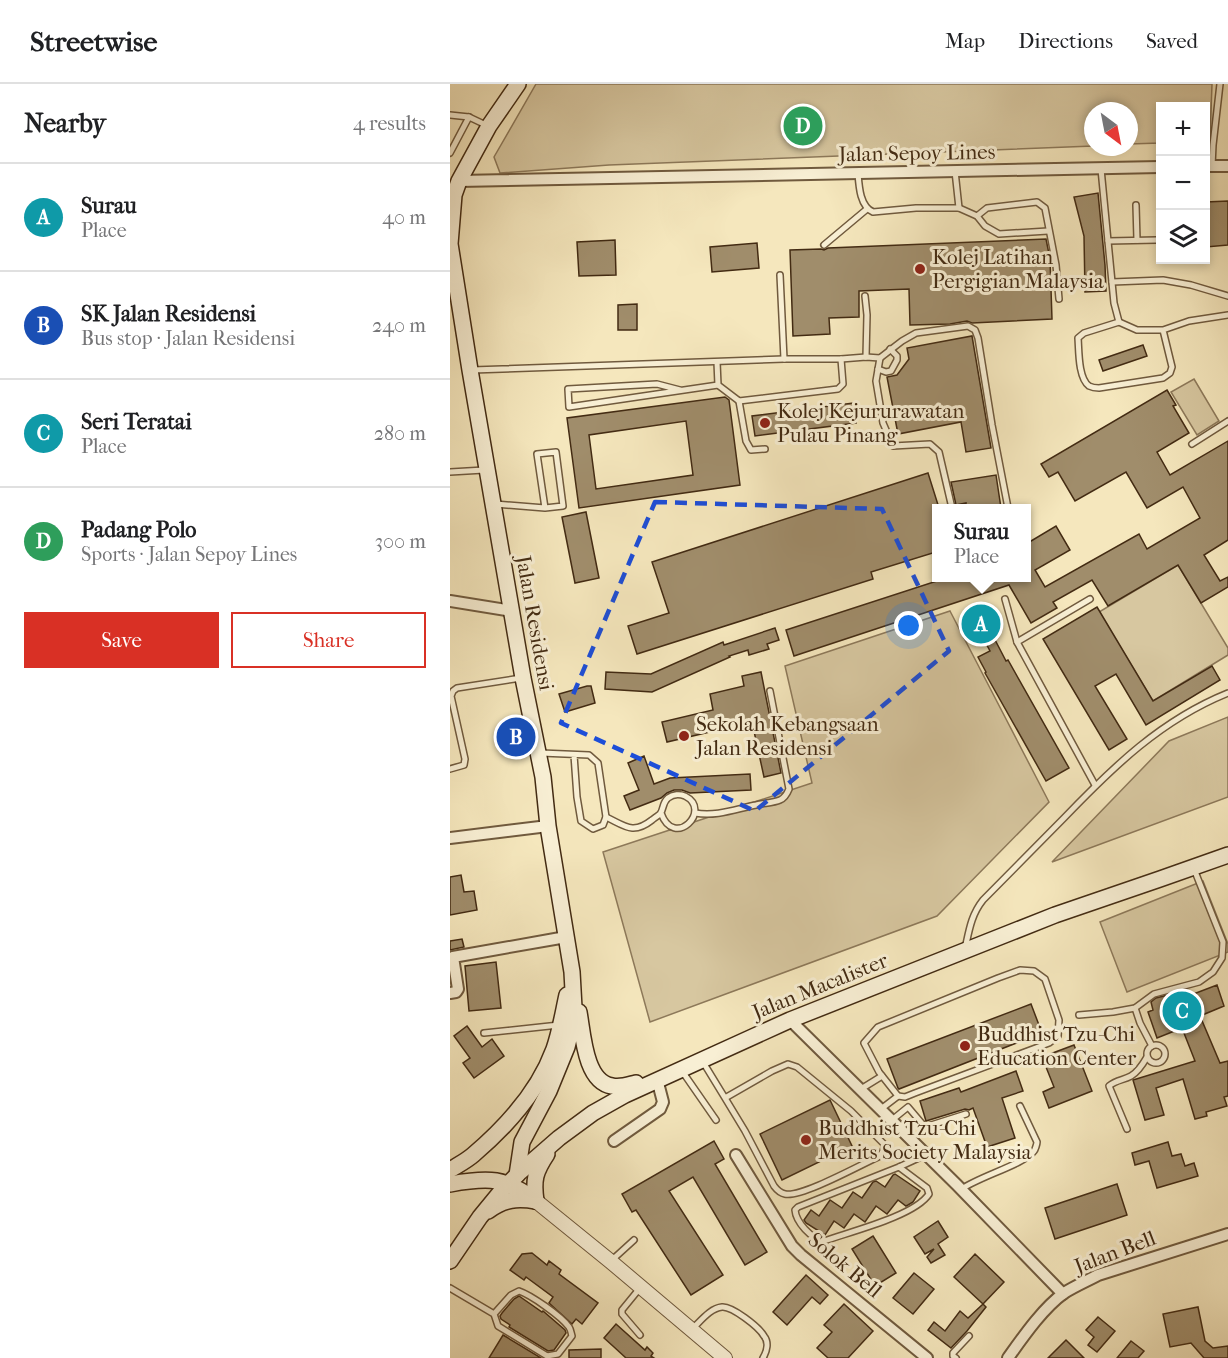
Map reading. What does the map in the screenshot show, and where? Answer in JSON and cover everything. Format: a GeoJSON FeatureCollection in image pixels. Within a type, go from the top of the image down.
{"type":"FeatureCollection","features":[{"type":"Feature","properties":{"kind":"main road","name":"Jalan Residensi"},"geometry":{"type":"LineString","coordinates":[[513,1179],[522,1142],[549,1091],[567,1047],[574,1008],[572,972],[548,826],[543,777],[523,678],[450,244],[454,195],[459,181],[489,126],[518,84]]}},
{"type":"Feature","properties":{"kind":"main road","name":"Jalan Macalister"},"geometry":{"type":"LineString","coordinates":[[450,1261],[480,1217],[513,1179],[555,1142],[593,1113],[625,1095],[790,1020],[1055,915],[1228,855]]}},
{"type":"Feature","properties":{"kind":"main road"},"geometry":{"type":"LineString","coordinates":[[450,1170],[471,1157],[489,1141],[528,1096],[554,1048],[572,972]]}},
{"type":"Feature","properties":{"kind":"main road"},"geometry":{"type":"LineString","coordinates":[[572,972],[584,1044],[594,1075],[598,1080],[619,1087],[657,1079]]}},
{"type":"Feature","properties":{"kind":"main road"},"geometry":{"type":"LineString","coordinates":[[536,1202],[534,1179],[539,1166],[555,1142]]}},
{"type":"Feature","properties":{"kind":"main road"},"geometry":{"type":"LineString","coordinates":[[450,1184],[513,1179],[521,1184],[536,1202]]}},
{"type":"Feature","properties":{"kind":"main road"},"geometry":{"type":"LineString","coordinates":[[480,1217],[502,1203],[521,1199],[536,1202]]}},
{"type":"Feature","properties":{"kind":"street"},"geometry":{"type":"LineString","coordinates":[[1210,166],[1228,166]]}},
{"type":"Feature","properties":{"kind":"street","name":"Jalan Sepoy Lines"},"geometry":{"type":"LineString","coordinates":[[459,181],[1156,167]]}},
{"type":"Feature","properties":{"kind":"street"},"geometry":{"type":"LineString","coordinates":[[450,601],[512,611]]}},
{"type":"Feature","properties":{"kind":"street"},"geometry":{"type":"LineString","coordinates":[[450,838],[548,826]]}},
{"type":"Feature","properties":{"kind":"street"},"geometry":{"type":"LineString","coordinates":[[450,993],[458,989],[451,957],[566,937]]}},
{"type":"Feature","properties":{"kind":"street"},"geometry":{"type":"LineString","coordinates":[[790,1020],[962,1189],[1063,1294]]}},
{"type":"Feature","properties":{"kind":"street"},"geometry":{"type":"LineString","coordinates":[[614,1141],[660,1109],[663,1102],[657,1079]]}},
{"type":"Feature","properties":{"kind":"street","name":"Solok Bell"},"geometry":{"type":"LineString","coordinates":[[736,1155],[792,1246],[927,1358]]}},
{"type":"Feature","properties":{"kind":"street"},"geometry":{"type":"LineString","coordinates":[[536,1202],[725,1358]]}},
{"type":"Feature","properties":{"kind":"street","name":"Jalan Bell"},"geometry":{"type":"LineString","coordinates":[[1008,1358],[1044,1312],[1063,1294],[1098,1275],[1228,1234]]}},
{"type":"Feature","properties":{"kind":"lane"},"geometry":{"type":"LineString","coordinates":[[1210,161],[1220,84]]}},
{"type":"Feature","properties":{"kind":"lane"},"geometry":{"type":"LineString","coordinates":[[450,115],[469,117],[489,126]]}},
{"type":"Feature","properties":{"kind":"lane"},"geometry":{"type":"LineString","coordinates":[[450,153],[469,117]]}},
{"type":"Feature","properties":{"kind":"lane"},"geometry":{"type":"LineString","coordinates":[[1101,168],[1114,303],[1119,322]]}},
{"type":"Feature","properties":{"kind":"lane"},"geometry":{"type":"LineString","coordinates":[[955,171],[959,208]]}},
{"type":"Feature","properties":{"kind":"lane"},"geometry":{"type":"LineString","coordinates":[[858,173],[867,209],[873,212],[916,208],[959,208],[977,216],[985,226],[999,234],[1048,231]]}},
{"type":"Feature","properties":{"kind":"lane"},"geometry":{"type":"LineString","coordinates":[[977,216],[987,208],[1036,202],[1045,208],[1056,265],[1059,299]]}},
{"type":"Feature","properties":{"kind":"lane"},"geometry":{"type":"LineString","coordinates":[[1136,205],[1137,240]]}},
{"type":"Feature","properties":{"kind":"lane"},"geometry":{"type":"LineString","coordinates":[[824,245],[867,209]]}},
{"type":"Feature","properties":{"kind":"lane"},"geometry":{"type":"LineString","coordinates":[[1108,241],[1156,240]]}},
{"type":"Feature","properties":{"kind":"lane"},"geometry":{"type":"LineString","coordinates":[[780,275],[784,359]]}},
{"type":"Feature","properties":{"kind":"lane"},"geometry":{"type":"LineString","coordinates":[[1112,282],[1163,280],[1191,285],[1228,296]]}},
{"type":"Feature","properties":{"kind":"lane"},"geometry":{"type":"LineString","coordinates":[[865,296],[866,357]]}},
{"type":"Feature","properties":{"kind":"lane"},"geometry":{"type":"LineString","coordinates":[[1163,330],[1172,367],[1170,373],[1163,378],[1099,388],[1090,387],[1084,380],[1079,363],[1078,338],[1090,331],[1119,322],[1137,330],[1163,330],[1189,321],[1228,315]]}},
{"type":"Feature","properties":{"kind":"lane"},"geometry":{"type":"LineString","coordinates":[[950,504],[939,452],[930,444],[893,446],[883,423],[876,381],[880,358],[916,333],[968,326],[975,330],[978,338],[1007,504]]}},
{"type":"Feature","properties":{"kind":"lane"},"geometry":{"type":"LineString","coordinates":[[878,369],[891,371],[897,356],[891,349]]}},
{"type":"Feature","properties":{"kind":"lane"},"geometry":{"type":"LineString","coordinates":[[470,370],[784,359],[880,358]]}},
{"type":"Feature","properties":{"kind":"lane"},"geometry":{"type":"LineString","coordinates":[[739,401],[838,389],[843,384],[841,359]]}},
{"type":"Feature","properties":{"kind":"lane"},"geometry":{"type":"LineString","coordinates":[[717,362],[718,385]]}},
{"type":"Feature","properties":{"kind":"lane"},"geometry":{"type":"LineString","coordinates":[[680,390],[657,384],[568,389],[569,407],[718,385],[739,401],[746,441],[751,450],[765,449]]}},
{"type":"Feature","properties":{"kind":"lane"},"geometry":{"type":"LineString","coordinates":[[1192,444],[1228,422]]}},
{"type":"Feature","properties":{"kind":"lane"},"geometry":{"type":"LineString","coordinates":[[493,504],[545,508],[563,506],[555,452],[537,454],[545,508]]}},
{"type":"Feature","properties":{"kind":"lane"},"geometry":{"type":"LineString","coordinates":[[450,472],[487,470]]}},
{"type":"Feature","properties":{"kind":"lane"},"geometry":{"type":"LineString","coordinates":[[1005,599],[1017,642],[1095,785]]}},
{"type":"Feature","properties":{"kind":"lane"},"geometry":{"type":"LineString","coordinates":[[1017,642],[1090,599]]}},
{"type":"Feature","properties":{"kind":"lane"},"geometry":{"type":"LineString","coordinates":[[450,769],[464,765],[465,759],[451,696],[453,691],[457,688],[523,678]]}},
{"type":"Feature","properties":{"kind":"lane"},"geometry":{"type":"LineString","coordinates":[[695,813],[706,815],[726,812],[782,799],[787,794],[789,789],[770,691]]}},
{"type":"Feature","properties":{"kind":"lane"},"geometry":{"type":"LineString","coordinates":[[965,951],[970,923],[983,900],[1095,785],[1157,731],[1198,706],[1228,693]]}},
{"type":"Feature","properties":{"kind":"lane"},"geometry":{"type":"LineString","coordinates":[[538,753],[589,755],[598,762],[606,817],[603,825],[593,829],[581,821],[574,755]]}},
{"type":"Feature","properties":{"kind":"lane"},"geometry":{"type":"LineString","coordinates":[[679,794],[687,797],[694,804],[695,813],[692,821],[686,826],[678,828],[670,826],[661,813],[663,803],[669,796],[679,794]]}},
{"type":"Feature","properties":{"kind":"lane"},"geometry":{"type":"LineString","coordinates":[[606,817],[636,829],[643,827],[661,813]]}},
{"type":"Feature","properties":{"kind":"lane"},"geometry":{"type":"LineString","coordinates":[[1079,1014],[1135,1008],[1154,994],[1199,981],[1213,972],[1222,958],[1223,942],[1193,868]]}},
{"type":"Feature","properties":{"kind":"lane"},"geometry":{"type":"LineString","coordinates":[[881,1109],[897,1096],[915,1093],[1049,1043],[1058,1036],[1059,1020],[1045,979],[1034,971],[1020,970],[878,1027],[864,1042],[879,1072],[897,1096]]}},
{"type":"Feature","properties":{"kind":"lane"},"geometry":{"type":"LineString","coordinates":[[1135,1008],[1152,1046]]}},
{"type":"Feature","properties":{"kind":"lane"},"geometry":{"type":"LineString","coordinates":[[484,1033],[560,1025]]}},
{"type":"Feature","properties":{"kind":"lane"},"geometry":{"type":"LineString","coordinates":[[1147,1057],[1154,1063],[1160,1062],[1164,1057],[1161,1046],[1152,1046]]}},
{"type":"Feature","properties":{"kind":"lane"},"geometry":{"type":"LineString","coordinates":[[1127,1129],[1109,1086],[1113,1082],[1135,1074],[1152,1046]]}},
{"type":"Feature","properties":{"kind":"lane"},"geometry":{"type":"LineString","coordinates":[[703,1060],[774,1186],[786,1195],[800,1193],[880,1156],[885,1145],[851,1111],[797,1067],[788,1064],[725,1098]]}},
{"type":"Feature","properties":{"kind":"lane"},"geometry":{"type":"LineString","coordinates":[[682,1069],[716,1120]]}},
{"type":"Feature","properties":{"kind":"lane"},"geometry":{"type":"LineString","coordinates":[[861,1089],[882,1076]]}},
{"type":"Feature","properties":{"kind":"lane"},"geometry":{"type":"LineString","coordinates":[[962,1189],[1026,1158],[1034,1151],[1037,1142],[1020,1106]]}},
{"type":"Feature","properties":{"kind":"lane"},"geometry":{"type":"LineString","coordinates":[[892,1120],[908,1107],[925,1127],[966,1114]]}},
{"type":"Feature","properties":{"kind":"lane"},"geometry":{"type":"LineString","coordinates":[[899,1167],[927,1188],[928,1194],[925,1200],[900,1215],[824,1241],[817,1240],[796,1217],[795,1210],[798,1207],[927,1154]]}},
{"type":"Feature","properties":{"kind":"lane"},"geometry":{"type":"LineString","coordinates":[[610,1261],[634,1240]]}},
{"type":"Feature","properties":{"kind":"lane"},"geometry":{"type":"LineString","coordinates":[[640,1335],[622,1314],[622,1310],[641,1287]]}},
{"type":"Feature","properties":{"kind":"lane"},"geometry":{"type":"LineString","coordinates":[[450,1288],[494,1314],[498,1326],[547,1356],[558,1354],[572,1336],[570,1328],[552,1311],[526,1293],[519,1291],[511,1295],[494,1314]]}},
{"type":"Feature","properties":{"kind":"lane"},"geometry":{"type":"LineString","coordinates":[[691,1330],[714,1309],[723,1306],[731,1308],[765,1336],[768,1344],[763,1358]]}},
{"type":"Feature","properties":{"kind":"lane"},"geometry":{"type":"LineString","coordinates":[[956,1358],[953,1353],[969,1336]]}},
{"type":"Feature","properties":{"kind":"highlighted area"},"geometry":{"type":"Polygon","coordinates":[[[655,502],[882,509],[949,651],[755,811],[561,723],[655,502]]]}},
{"type":"Feature","properties":{"kind":"shaded area"},"geometry":{"type":"Polygon","coordinates":[[[536,84],[1212,84],[1210,140],[1210,102],[1156,102],[1156,143],[1138,144],[1138,102],[1084,102],[1084,146],[609,165],[500,173],[494,157],[536,84]]]}},
{"type":"Feature","properties":{"kind":"shaded area"},"geometry":{"type":"Polygon","coordinates":[[[1194,379],[1219,421],[1197,435],[1171,392],[1194,379]]]}},
{"type":"Feature","properties":{"kind":"shaded area"},"geometry":{"type":"Polygon","coordinates":[[[1178,565],[1228,648],[1228,655],[1153,701],[1099,612],[1178,565]]]}},
{"type":"Feature","properties":{"kind":"shaded area"},"geometry":{"type":"Polygon","coordinates":[[[950,611],[1049,802],[937,916],[650,1022],[603,852],[812,783],[785,666],[950,611]]]}},
{"type":"Feature","properties":{"kind":"shaded area"},"geometry":{"type":"Polygon","coordinates":[[[1228,717],[1228,797],[1052,862],[1169,741],[1228,717]]]}},
{"type":"Feature","properties":{"kind":"shaded area"},"geometry":{"type":"Polygon","coordinates":[[[1203,881],[1228,944],[1228,952],[1127,992],[1100,922],[1203,881]]]}},
{"type":"Feature","properties":{"kind":"building"},"geometry":{"type":"Polygon","coordinates":[[[1098,193],[1106,291],[1085,292],[1084,236],[1074,197],[1098,193]]]}},
{"type":"Feature","properties":{"kind":"building"},"geometry":{"type":"Polygon","coordinates":[[[1228,201],[1228,245],[1210,247],[1210,202],[1228,201]]]}},
{"type":"Feature","properties":{"kind":"building","name":"Kolej Latihan Pergigian Malaysia"},"geometry":{"type":"Polygon","coordinates":[[[1046,239],[1050,259],[1052,319],[910,325],[909,289],[859,291],[859,317],[829,318],[830,334],[793,336],[790,250],[1046,239]]]}},
{"type":"Feature","properties":{"kind":"building"},"geometry":{"type":"Polygon","coordinates":[[[615,240],[616,275],[579,276],[577,242],[615,240]]]}},
{"type":"Feature","properties":{"kind":"building"},"geometry":{"type":"Polygon","coordinates":[[[757,243],[759,268],[712,272],[710,247],[757,243]]]}},
{"type":"Feature","properties":{"kind":"building"},"geometry":{"type":"Polygon","coordinates":[[[637,304],[637,330],[618,330],[618,305],[637,304]]]}},
{"type":"Feature","properties":{"kind":"building"},"geometry":{"type":"Polygon","coordinates":[[[972,336],[991,448],[966,452],[961,422],[898,434],[887,377],[897,375],[909,359],[907,348],[972,336]]]}},
{"type":"Feature","properties":{"kind":"building"},"geometry":{"type":"Polygon","coordinates":[[[1143,345],[1147,356],[1103,371],[1099,360],[1143,345]]]}},
{"type":"Feature","properties":{"kind":"building"},"geometry":{"type":"Polygon","coordinates":[[[1167,390],[1176,405],[1173,406],[1189,433],[1157,452],[1170,475],[1228,441],[1228,540],[1204,555],[1220,581],[1228,577],[1228,587],[1201,603],[1178,565],[1108,606],[1092,580],[1053,602],[1057,608],[1031,623],[1009,585],[794,656],[786,630],[934,582],[1031,582],[1031,541],[1056,526],[1070,550],[1035,570],[1045,587],[1139,534],[1147,549],[1200,518],[1183,487],[1147,508],[1126,472],[1075,501],[1058,472],[1049,477],[1041,464],[1167,390]]]}},
{"type":"Feature","properties":{"kind":"building"},"geometry":{"type":"Polygon","coordinates":[[[725,397],[729,400],[740,485],[579,508],[567,418],[725,397]],[[686,421],[589,435],[596,489],[693,475],[686,421]]]}},
{"type":"Feature","properties":{"kind":"building"},"geometry":{"type":"Polygon","coordinates":[[[853,403],[856,423],[755,436],[752,416],[853,403]]]}},
{"type":"Feature","properties":{"kind":"building"},"geometry":{"type":"Polygon","coordinates":[[[928,473],[938,504],[932,504],[932,553],[871,572],[873,579],[637,654],[628,626],[669,613],[652,562],[928,473]]]}},
{"type":"Feature","properties":{"kind":"building"},"geometry":{"type":"Polygon","coordinates":[[[996,475],[1000,504],[956,504],[951,482],[996,475]]]}},
{"type":"Feature","properties":{"kind":"building"},"geometry":{"type":"Polygon","coordinates":[[[586,512],[599,578],[575,583],[562,517],[586,512]]]}},
{"type":"Feature","properties":{"kind":"building"},"geometry":{"type":"Polygon","coordinates":[[[1097,607],[1153,701],[1212,666],[1220,680],[1146,725],[1116,674],[1095,686],[1127,739],[1109,750],[1043,639],[1097,607]]]}},
{"type":"Feature","properties":{"kind":"building"},"geometry":{"type":"Polygon","coordinates":[[[993,609],[997,632],[992,634],[1069,768],[1046,781],[985,673],[978,657],[990,651],[982,636],[969,638],[964,615],[993,609]]]}},
{"type":"Feature","properties":{"kind":"building"},"geometry":{"type":"Polygon","coordinates":[[[775,628],[779,640],[767,644],[769,649],[749,655],[748,650],[729,656],[652,692],[605,689],[606,672],[651,674],[723,642],[724,645],[775,628]]]}},
{"type":"Feature","properties":{"kind":"building"},"geometry":{"type":"Polygon","coordinates":[[[761,672],[781,773],[764,777],[752,722],[667,742],[662,722],[713,710],[710,694],[744,686],[742,676],[761,672]]]}},
{"type":"Feature","properties":{"kind":"building"},"geometry":{"type":"Polygon","coordinates":[[[591,686],[595,703],[565,712],[559,694],[591,686]]]}},
{"type":"Feature","properties":{"kind":"building"},"geometry":{"type":"Polygon","coordinates":[[[644,756],[654,784],[670,778],[750,774],[751,790],[690,793],[674,790],[661,798],[630,810],[624,796],[639,790],[628,763],[644,756]]]}},
{"type":"Feature","properties":{"kind":"building"},"geometry":{"type":"Polygon","coordinates":[[[461,875],[464,892],[474,891],[477,910],[450,915],[450,877],[461,875]]]}},
{"type":"Feature","properties":{"kind":"building"},"geometry":{"type":"Polygon","coordinates":[[[462,939],[464,947],[450,950],[450,941],[462,939]]]}},
{"type":"Feature","properties":{"kind":"building"},"geometry":{"type":"Polygon","coordinates":[[[496,962],[501,1008],[469,1011],[465,966],[496,962]]]}},
{"type":"Feature","properties":{"kind":"building"},"geometry":{"type":"Polygon","coordinates":[[[1217,985],[1224,1006],[1200,1016],[1220,1063],[1228,1061],[1228,1096],[1224,1097],[1227,1106],[1206,1112],[1207,1116],[1195,1119],[1183,1079],[1156,1088],[1164,1115],[1145,1120],[1133,1080],[1195,1061],[1182,1028],[1157,1038],[1148,1012],[1153,1010],[1151,1002],[1168,995],[1170,1003],[1217,985]]]}},
{"type":"Feature","properties":{"kind":"building","name":"Buddhist Tzu-Chi Education Center"},"geometry":{"type":"Polygon","coordinates":[[[1031,1004],[1042,1033],[898,1088],[887,1059],[1031,1004]]]}},
{"type":"Feature","properties":{"kind":"building"},"geometry":{"type":"Polygon","coordinates":[[[467,1026],[482,1047],[492,1039],[504,1056],[474,1078],[463,1063],[470,1058],[454,1036],[467,1026]]]}},
{"type":"Feature","properties":{"kind":"building"},"geometry":{"type":"Polygon","coordinates":[[[1074,1045],[1092,1091],[1049,1108],[1043,1092],[1054,1087],[1042,1057],[1074,1045]]]}},
{"type":"Feature","properties":{"kind":"building"},"geometry":{"type":"Polygon","coordinates":[[[1016,1071],[1023,1091],[1002,1098],[1015,1138],[987,1147],[973,1108],[926,1121],[920,1101],[959,1088],[961,1092],[1016,1071]]]}},
{"type":"Feature","properties":{"kind":"building","name":"Buddhist Tzu-Chi Merits Society Malaysia"},"geometry":{"type":"Polygon","coordinates":[[[830,1100],[852,1146],[782,1180],[760,1134],[830,1100]]]}},
{"type":"Feature","properties":{"kind":"building"},"geometry":{"type":"Polygon","coordinates":[[[714,1141],[724,1159],[715,1164],[767,1252],[745,1265],[693,1177],[669,1191],[723,1275],[691,1295],[636,1210],[632,1212],[622,1194],[714,1141]]]}},
{"type":"Feature","properties":{"kind":"building"},"geometry":{"type":"Polygon","coordinates":[[[1168,1142],[1172,1156],[1181,1154],[1185,1166],[1194,1163],[1198,1176],[1157,1188],[1149,1161],[1135,1165],[1132,1153],[1168,1142]]]}},
{"type":"Feature","properties":{"kind":"building"},"geometry":{"type":"Polygon","coordinates":[[[895,1174],[920,1191],[913,1202],[908,1205],[898,1200],[887,1214],[876,1206],[865,1222],[854,1214],[844,1228],[834,1221],[825,1235],[804,1220],[811,1210],[819,1216],[830,1200],[842,1208],[853,1192],[862,1198],[873,1182],[876,1181],[885,1187],[895,1174]]]}},
{"type":"Feature","properties":{"kind":"building"},"geometry":{"type":"Polygon","coordinates":[[[1117,1184],[1127,1215],[1055,1239],[1045,1208],[1117,1184]]]}},
{"type":"Feature","properties":{"kind":"building"},"geometry":{"type":"Polygon","coordinates":[[[938,1221],[948,1237],[938,1244],[945,1255],[931,1263],[927,1257],[934,1249],[925,1254],[914,1237],[938,1221]]]}},
{"type":"Feature","properties":{"kind":"building"},"geometry":{"type":"Polygon","coordinates":[[[873,1236],[896,1273],[875,1286],[852,1249],[873,1236]]]}},
{"type":"Feature","properties":{"kind":"building"},"geometry":{"type":"Polygon","coordinates":[[[532,1253],[547,1265],[549,1261],[561,1270],[559,1274],[598,1303],[582,1324],[576,1319],[572,1324],[549,1303],[553,1297],[526,1277],[524,1280],[510,1270],[522,1254],[532,1253]]]}},
{"type":"Feature","properties":{"kind":"building"},"geometry":{"type":"Polygon","coordinates":[[[975,1254],[1004,1282],[983,1304],[954,1277],[975,1254]]]}},
{"type":"Feature","properties":{"kind":"building"},"geometry":{"type":"Polygon","coordinates":[[[914,1273],[934,1289],[913,1314],[893,1298],[914,1273]]]}},
{"type":"Feature","properties":{"kind":"building"},"geometry":{"type":"Polygon","coordinates":[[[806,1275],[828,1295],[820,1304],[812,1297],[787,1325],[773,1312],[806,1275]]]}},
{"type":"Feature","properties":{"kind":"building"},"geometry":{"type":"Polygon","coordinates":[[[519,1296],[543,1311],[565,1330],[566,1333],[554,1350],[548,1351],[509,1327],[510,1325],[501,1319],[502,1313],[519,1296]]]}},
{"type":"Feature","properties":{"kind":"building"},"geometry":{"type":"Polygon","coordinates":[[[844,1304],[873,1331],[848,1358],[828,1358],[817,1348],[832,1332],[824,1325],[844,1304]]]}},
{"type":"Feature","properties":{"kind":"building"},"geometry":{"type":"Polygon","coordinates":[[[983,1304],[986,1307],[951,1348],[928,1330],[934,1322],[945,1331],[960,1311],[968,1318],[983,1304]]]}},
{"type":"Feature","properties":{"kind":"building"},"geometry":{"type":"Polygon","coordinates":[[[1198,1307],[1205,1341],[1213,1348],[1228,1346],[1228,1358],[1204,1358],[1191,1343],[1170,1347],[1163,1314],[1198,1307]]]}},
{"type":"Feature","properties":{"kind":"building"},"geometry":{"type":"Polygon","coordinates":[[[1098,1317],[1115,1331],[1097,1352],[1088,1345],[1094,1337],[1086,1330],[1098,1317]]]}},
{"type":"Feature","properties":{"kind":"building"},"geometry":{"type":"Polygon","coordinates":[[[616,1324],[645,1350],[647,1347],[653,1353],[651,1356],[654,1358],[626,1358],[604,1338],[616,1324]]]}},
{"type":"Feature","properties":{"kind":"building"},"geometry":{"type":"Polygon","coordinates":[[[503,1335],[541,1358],[489,1358],[503,1335]]]}},
{"type":"Feature","properties":{"kind":"building"},"geometry":{"type":"Polygon","coordinates":[[[1066,1340],[1084,1358],[1048,1358],[1066,1340]]]}},
{"type":"Feature","properties":{"kind":"building"},"geometry":{"type":"Polygon","coordinates":[[[1131,1341],[1144,1351],[1138,1358],[1117,1358],[1131,1341]]]}},
{"type":"Feature","properties":{"kind":"building"},"geometry":{"type":"Polygon","coordinates":[[[601,1349],[601,1358],[569,1358],[569,1350],[601,1349]]]}},
{"type":"Feature","properties":{"kind":"place","name":"Padang Polo"},"geometry":{"type":"Point","coordinates":[803,126]}},
{"type":"Feature","properties":{"kind":"place","name":"Kolej Latihan Pergigian Malaysia"},"geometry":{"type":"Point","coordinates":[920,269]}},
{"type":"Feature","properties":{"kind":"place","name":"Kolej Kejururawatan Pulau Pinang"},"geometry":{"type":"Point","coordinates":[765,423]}},
{"type":"Feature","properties":{"kind":"place","name":"Surau"},"geometry":{"type":"Point","coordinates":[981,624]}},
{"type":"Feature","properties":{"kind":"place","name":"Sekolah Kebangsaan Jalan Residensi"},"geometry":{"type":"Point","coordinates":[684,736]}},
{"type":"Feature","properties":{"kind":"place","name":"SK Jalan Residensi"},"geometry":{"type":"Point","coordinates":[516,737]}},
{"type":"Feature","properties":{"kind":"place","name":"Seri Teratai"},"geometry":{"type":"Point","coordinates":[1182,1011]}},
{"type":"Feature","properties":{"kind":"place","name":"Buddhist Tzu-Chi Education Center"},"geometry":{"type":"Point","coordinates":[965,1046]}},
{"type":"Feature","properties":{"kind":"place","name":"Buddhist Tzu-Chi Merits Society Malaysia"},"geometry":{"type":"Point","coordinates":[806,1140]}}]}
